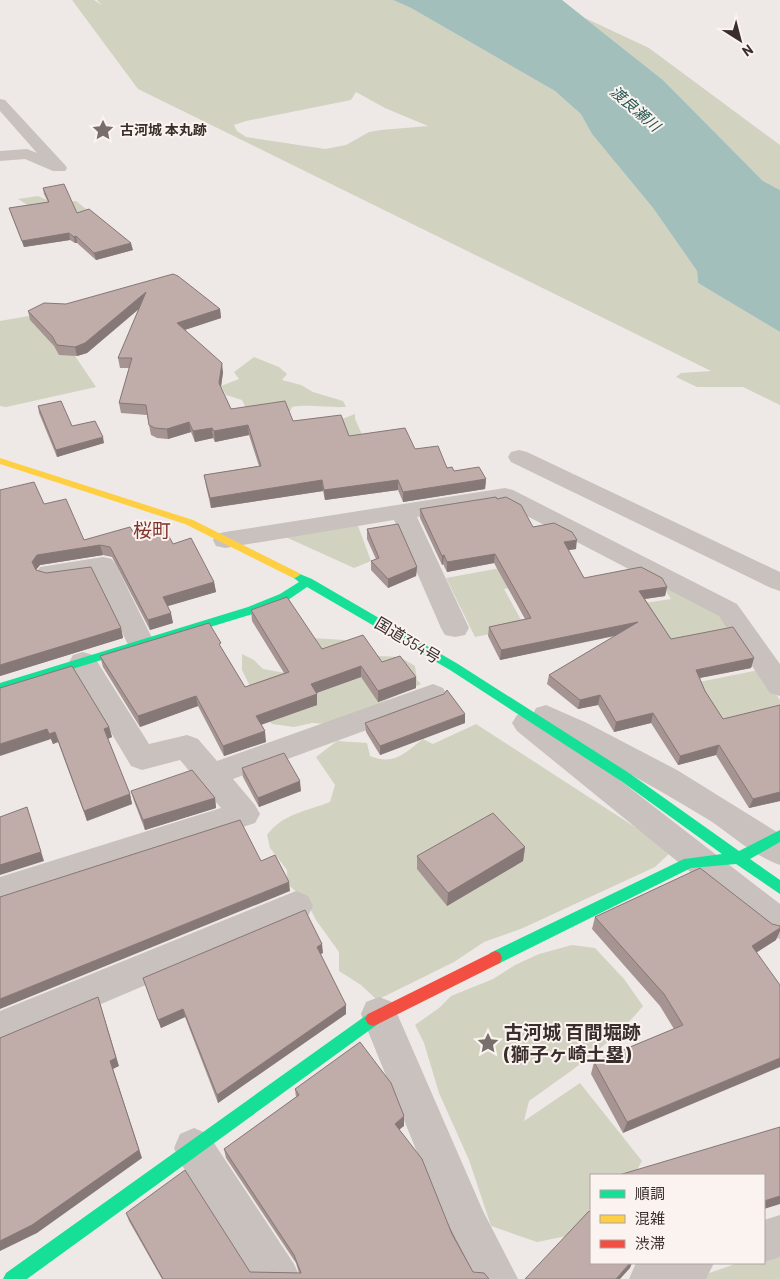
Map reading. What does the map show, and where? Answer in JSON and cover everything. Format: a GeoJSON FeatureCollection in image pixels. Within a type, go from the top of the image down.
{"type":"FeatureCollection","features":[{"type":"Feature","properties":{"kind":"main road","name":"国道354号"},"geometry":{"type":"LineString","coordinates":[[0,461],[189,522],[308,581],[484,686],[626,777],[780,888]]}},
{"type":"Feature","properties":{"kind":"main road"},"geometry":{"type":"LineString","coordinates":[[0,687],[252,610],[284,597],[308,581]]}},
{"type":"Feature","properties":{"kind":"main road"},"geometry":{"type":"LineString","coordinates":[[12,1279],[379,1014],[680,867],[700,860],[738,857],[776,843]]}},
{"type":"Feature","properties":{"kind":"street"},"geometry":{"type":"LineString","coordinates":[[0,103],[59,168],[45,164],[26,154],[0,156]]}},
{"type":"Feature","properties":{"kind":"street"},"geometry":{"type":"LineString","coordinates":[[520,457],[780,582]]}},
{"type":"Feature","properties":{"kind":"street"},"geometry":{"type":"LineString","coordinates":[[225,540],[505,495],[728,610],[780,686]]}},
{"type":"Feature","properties":{"kind":"street"},"geometry":{"type":"LineString","coordinates":[[402,511],[455,628]]}},
{"type":"Feature","properties":{"kind":"street"},"geometry":{"type":"LineString","coordinates":[[49,573],[103,565],[141,644]]}},
{"type":"Feature","properties":{"kind":"street"},"geometry":{"type":"LineString","coordinates":[[0,891],[244,814],[187,747],[142,758],[83,662]]}},
{"type":"Feature","properties":{"kind":"street"},"geometry":{"type":"LineString","coordinates":[[484,686],[598,742],[776,843]]}},
{"type":"Feature","properties":{"kind":"street"},"geometry":{"type":"LineString","coordinates":[[484,686],[578,767],[780,924]]}},
{"type":"Feature","properties":{"kind":"street"},"geometry":{"type":"LineString","coordinates":[[211,775],[432,695]]}},
{"type":"Feature","properties":{"kind":"street"},"geometry":{"type":"LineString","coordinates":[[0,1029],[296,906]]}},
{"type":"Feature","properties":{"kind":"street"},"geometry":{"type":"LineString","coordinates":[[379,1014],[468,1226],[496,1279]]}},
{"type":"Feature","properties":{"kind":"street"},"geometry":{"type":"LineString","coordinates":[[194,1148],[279,1279]]}},
{"type":"Feature","properties":{"kind":"street"},"geometry":{"type":"LineString","coordinates":[[765,1241],[780,1236]]}},
{"type":"Feature","properties":{"kind":"street"},"geometry":{"type":"LineString","coordinates":[[651,1279],[655,1274],[689,1264]]}},
{"type":"Feature","properties":{"kind":"green space"},"geometry":{"type":"Polygon","coordinates":[[[72,0],[94,0],[102,5],[97,0],[393,0],[411,8],[555,91],[582,114],[592,134],[653,208],[697,271],[698,283],[780,332],[780,405],[743,387],[697,387],[676,377],[681,373],[711,371],[138,89],[72,0]],[[356,92],[351,100],[234,125],[237,131],[246,137],[325,149],[346,145],[369,132],[428,126],[385,108],[356,92]]]}},
{"type":"Feature","properties":{"kind":"green space"},"geometry":{"type":"Polygon","coordinates":[[[585,18],[649,48],[780,145],[780,190],[763,181],[663,80],[585,18]]]}},
{"type":"Feature","properties":{"kind":"green space"},"geometry":{"type":"Polygon","coordinates":[[[38,196],[54,203],[76,201],[91,213],[45,229],[29,206],[18,199],[38,196]]]}},
{"type":"Feature","properties":{"kind":"green space"},"geometry":{"type":"Polygon","coordinates":[[[46,313],[96,387],[6,407],[0,406],[0,321],[46,313]]]}},
{"type":"Feature","properties":{"kind":"green space"},"geometry":{"type":"Polygon","coordinates":[[[254,357],[279,367],[287,374],[282,380],[343,401],[346,407],[292,407],[288,416],[291,428],[286,431],[294,437],[319,431],[332,423],[355,414],[355,419],[365,441],[331,455],[297,445],[258,450],[251,419],[242,400],[226,395],[221,386],[239,379],[234,372],[254,357]]]}},
{"type":"Feature","properties":{"kind":"green space"},"geometry":{"type":"Polygon","coordinates":[[[357,523],[371,561],[354,568],[279,534],[357,523]]]}},
{"type":"Feature","properties":{"kind":"green space"},"geometry":{"type":"Polygon","coordinates":[[[534,562],[545,581],[504,589],[525,627],[475,637],[446,578],[534,562]]]}},
{"type":"Feature","properties":{"kind":"green space"},"geometry":{"type":"Polygon","coordinates":[[[658,579],[718,612],[730,632],[671,645],[644,603],[671,599],[658,579]]]}},
{"type":"Feature","properties":{"kind":"green space"},"geometry":{"type":"Polygon","coordinates":[[[312,638],[344,640],[379,656],[400,657],[415,666],[417,680],[421,684],[363,711],[327,724],[312,723],[294,727],[272,724],[264,715],[242,670],[242,654],[254,660],[263,669],[291,674],[312,638]]]}},
{"type":"Feature","properties":{"kind":"green space"},"geometry":{"type":"Polygon","coordinates":[[[759,670],[780,700],[780,710],[725,722],[699,682],[759,670]]]}},
{"type":"Feature","properties":{"kind":"green space"},"geometry":{"type":"Polygon","coordinates":[[[476,724],[672,851],[655,867],[523,928],[484,942],[454,962],[377,1000],[361,985],[339,971],[339,952],[316,920],[305,899],[287,884],[287,870],[270,848],[267,835],[287,818],[330,802],[335,785],[316,757],[337,741],[367,743],[370,756],[386,760],[399,756],[423,739],[433,744],[476,724]]]}},
{"type":"Feature","properties":{"kind":"green space"},"geometry":{"type":"Polygon","coordinates":[[[572,945],[595,948],[624,979],[643,1006],[603,1046],[529,1101],[524,1121],[580,1083],[642,1161],[635,1174],[590,1174],[590,1231],[537,1242],[491,1226],[469,1160],[439,1093],[424,1043],[415,1025],[439,1008],[451,996],[493,979],[515,965],[539,954],[572,945]]]}},
{"type":"Feature","properties":{"kind":"green space"},"geometry":{"type":"Polygon","coordinates":[[[780,1248],[780,1279],[692,1279],[735,1264],[765,1264],[765,1254],[780,1248]]]}},
{"type":"Feature","properties":{"kind":"water","name":"渡良瀬川"},"geometry":{"type":"Polygon","coordinates":[[[393,0],[562,0],[663,80],[763,181],[780,190],[780,332],[698,283],[697,271],[653,208],[592,134],[581,114],[555,91],[411,8],[393,0]]]}},
{"type":"Feature","properties":{"kind":"building"},"geometry":{"type":"Polygon","coordinates":[[[64,184],[77,213],[89,209],[131,243],[94,253],[76,236],[74,237],[69,233],[22,241],[9,208],[49,202],[43,188],[64,184]]]}},
{"type":"Feature","properties":{"kind":"building"},"geometry":{"type":"Polygon","coordinates":[[[173,274],[220,309],[177,323],[222,363],[219,383],[231,409],[285,401],[293,421],[341,415],[349,436],[405,428],[415,449],[438,446],[447,468],[452,467],[454,471],[479,467],[486,479],[403,492],[398,480],[324,490],[322,480],[210,498],[204,475],[261,466],[248,425],[214,431],[212,428],[193,431],[189,422],[167,429],[155,428],[149,425],[146,405],[119,403],[132,358],[118,358],[146,292],[85,343],[75,347],[57,345],[52,336],[28,311],[44,303],[66,304],[173,274]]]}},
{"type":"Feature","properties":{"kind":"building"},"geometry":{"type":"Polygon","coordinates":[[[61,401],[72,426],[95,421],[103,437],[56,450],[38,406],[61,401]]]}},
{"type":"Feature","properties":{"kind":"building"},"geometry":{"type":"Polygon","coordinates":[[[34,482],[44,504],[66,499],[84,540],[130,527],[135,535],[164,527],[173,544],[191,538],[214,582],[163,597],[171,613],[148,620],[110,547],[100,545],[37,555],[32,562],[36,570],[46,573],[91,567],[121,628],[0,665],[0,490],[34,482]]]}},
{"type":"Feature","properties":{"kind":"building"},"geometry":{"type":"Polygon","coordinates":[[[496,497],[497,499],[506,497],[521,505],[533,527],[554,523],[572,532],[577,540],[564,542],[584,578],[641,567],[662,578],[667,587],[639,591],[671,639],[733,627],[754,658],[696,670],[705,691],[723,719],[780,705],[780,792],[753,799],[719,745],[680,756],[653,713],[616,722],[600,695],[580,700],[549,675],[638,622],[501,650],[489,627],[531,618],[495,554],[447,562],[444,555],[442,556],[420,509],[496,497]]]}},
{"type":"Feature","properties":{"kind":"building"},"geometry":{"type":"Polygon","coordinates":[[[398,524],[417,567],[388,579],[371,561],[379,558],[367,529],[398,524]]]}},
{"type":"Feature","properties":{"kind":"building"},"geometry":{"type":"Polygon","coordinates":[[[287,597],[322,649],[363,635],[382,662],[400,656],[416,677],[378,691],[361,666],[311,684],[317,694],[256,716],[265,731],[223,746],[196,696],[138,716],[100,656],[209,623],[221,643],[219,644],[245,687],[289,672],[251,610],[287,597]]]}},
{"type":"Feature","properties":{"kind":"building"},"geometry":{"type":"Polygon","coordinates":[[[72,666],[109,727],[104,729],[130,794],[84,811],[55,732],[49,734],[47,729],[0,744],[0,688],[72,666]]]}},
{"type":"Feature","properties":{"kind":"building"},"geometry":{"type":"Polygon","coordinates":[[[447,690],[465,714],[380,746],[365,723],[444,694],[447,690]]]}},
{"type":"Feature","properties":{"kind":"building"},"geometry":{"type":"Polygon","coordinates":[[[284,753],[300,781],[258,798],[242,768],[284,753]]]}},
{"type":"Feature","properties":{"kind":"building"},"geometry":{"type":"Polygon","coordinates":[[[192,770],[215,798],[143,820],[131,791],[192,770]]]}},
{"type":"Feature","properties":{"kind":"building"},"geometry":{"type":"Polygon","coordinates":[[[27,807],[41,852],[0,865],[0,817],[27,807]]]}},
{"type":"Feature","properties":{"kind":"building"},"geometry":{"type":"Polygon","coordinates":[[[493,813],[525,847],[448,893],[417,856],[493,813]]]}},
{"type":"Feature","properties":{"kind":"building"},"geometry":{"type":"Polygon","coordinates":[[[240,820],[261,861],[275,855],[289,882],[0,999],[0,897],[240,820]]]}},
{"type":"Feature","properties":{"kind":"building"},"geometry":{"type":"Polygon","coordinates":[[[700,868],[772,924],[780,926],[780,928],[752,946],[780,985],[780,1058],[627,1122],[594,1062],[683,1025],[664,994],[595,917],[700,868]]]}},
{"type":"Feature","properties":{"kind":"building"},"geometry":{"type":"Polygon","coordinates":[[[305,910],[322,944],[317,947],[346,1005],[217,1095],[183,1009],[158,1020],[143,978],[305,910]]]}},
{"type":"Feature","properties":{"kind":"building"},"geometry":{"type":"Polygon","coordinates":[[[98,997],[116,1058],[110,1061],[139,1150],[32,1225],[0,1241],[0,1038],[98,997]]]}},
{"type":"Feature","properties":{"kind":"building"},"geometry":{"type":"Polygon","coordinates":[[[360,1042],[391,1083],[404,1116],[395,1124],[422,1159],[452,1234],[473,1272],[484,1273],[489,1279],[163,1279],[126,1213],[185,1170],[250,1272],[301,1273],[294,1255],[224,1149],[299,1095],[295,1089],[360,1042]]]}},
{"type":"Feature","properties":{"kind":"building"},"geometry":{"type":"Polygon","coordinates":[[[780,1127],[780,1196],[765,1201],[765,1174],[622,1174],[780,1127]]]}},
{"type":"Feature","properties":{"kind":"building"},"geometry":{"type":"Polygon","coordinates":[[[589,1211],[590,1264],[629,1264],[616,1279],[525,1279],[589,1211]]]}},
{"type":"Feature","properties":{"kind":"traffic: fast"},"geometry":{"type":"LineString","coordinates":[[295,575],[454,667],[625,777],[780,888]]}},
{"type":"Feature","properties":{"kind":"traffic: fast"},"geometry":{"type":"LineString","coordinates":[[0,687],[252,610],[284,597],[308,581]]}},
{"type":"Feature","properties":{"kind":"traffic: fast"},"geometry":{"type":"LineString","coordinates":[[495,958],[689,863],[737,858],[754,851],[780,835]]}},
{"type":"Feature","properties":{"kind":"traffic: fast"},"geometry":{"type":"LineString","coordinates":[[12,1279],[373,1019]]}},
{"type":"Feature","properties":{"kind":"traffic: slow"},"geometry":{"type":"LineString","coordinates":[[0,461],[189,522],[295,575]]}},
{"type":"Feature","properties":{"kind":"traffic: jam"},"geometry":{"type":"LineString","coordinates":[[373,1019],[495,958]]}},
{"type":"Feature","properties":{"kind":"place","name":"古河城 本丸跡"},"geometry":{"type":"Point","coordinates":[103,130]}},
{"type":"Feature","properties":{"kind":"place","name":"古河城 百間堀跡 (獅子ヶ崎土塁)"},"geometry":{"type":"Point","coordinates":[488,1043]}},
{"type":"Feature","properties":{"kind":"district","name":"桜町"},"geometry":{"type":"Point","coordinates":[152,530]}}]}
